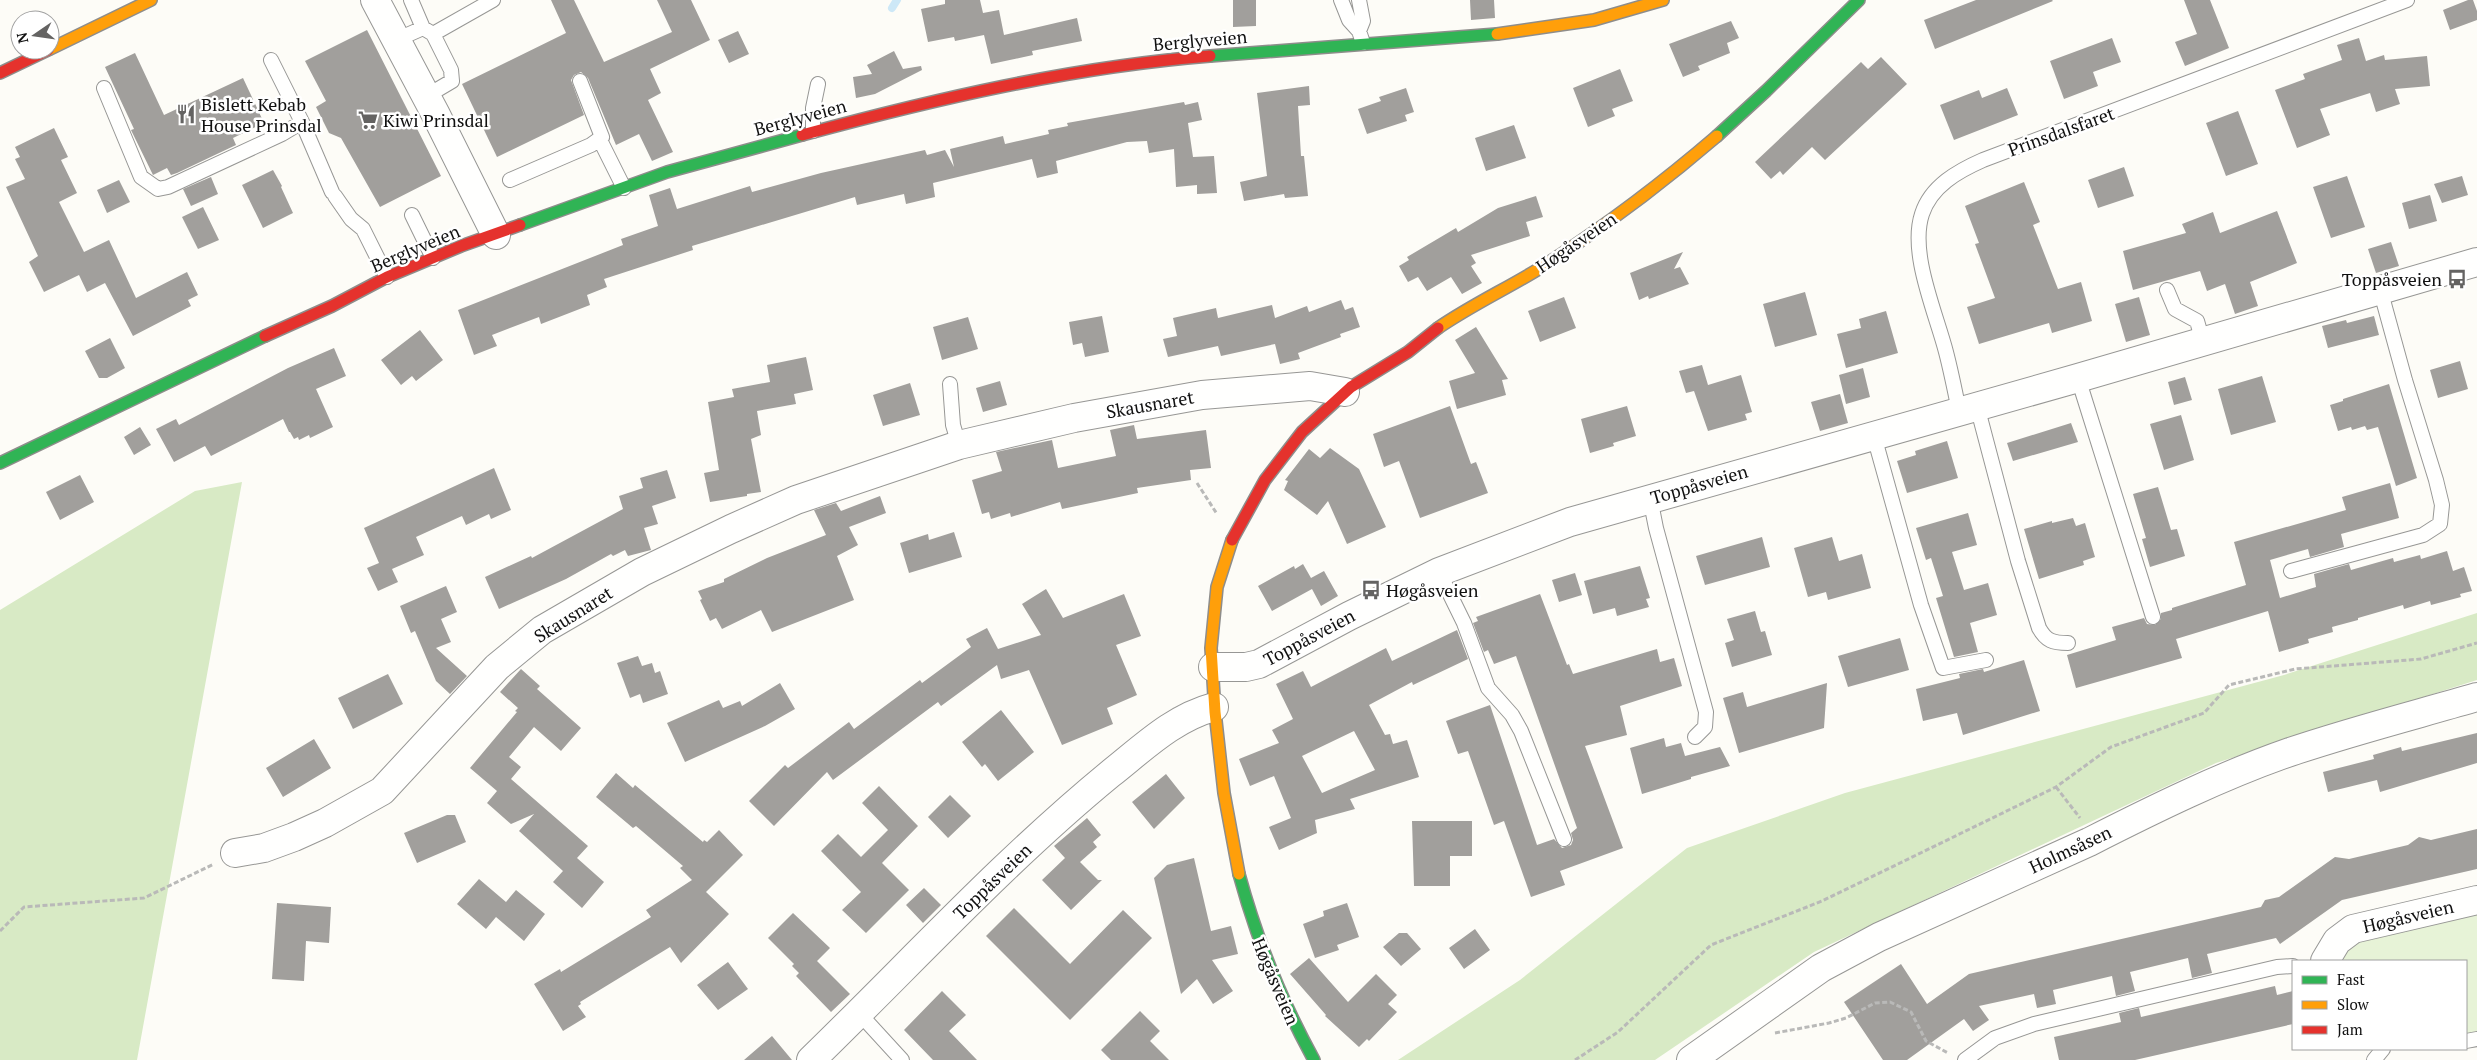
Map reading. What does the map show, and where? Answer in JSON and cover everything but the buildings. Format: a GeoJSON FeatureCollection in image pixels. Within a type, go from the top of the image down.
{"type":"FeatureCollection","features":[{"type":"Feature","properties":{"kind":"street"},"geometry":{"type":"LineString","coordinates":[[60,44],[151,0]]}},
{"type":"Feature","properties":{"kind":"street"},"geometry":{"type":"LineString","coordinates":[[375,0],[496,235]]}},
{"type":"Feature","properties":{"kind":"street","name":"Berglyveien"},"geometry":{"type":"LineString","coordinates":[[0,463],[249,343],[332,306],[387,277],[433,258],[692,164],[920,105],[1082,71],[1156,60],[1361,37],[1517,32],[1594,20],[1663,0]]}},
{"type":"Feature","properties":{"kind":"street","name":"Høgåsveien"},"geometry":{"type":"LineString","coordinates":[[1314,1060],[1291,1019],[1260,946],[1240,884],[1221,769],[1214,707],[1214,612],[1217,588],[1238,530],[1272,467],[1295,441],[1345,392],[1408,352],[1444,324],[1520,279],[1604,225],[1721,133],[1779,81],[1859,0]]}},
{"type":"Feature","properties":{"kind":"street"},"geometry":{"type":"LineString","coordinates":[[0,73],[27,60]]}},
{"type":"Feature","properties":{"kind":"street","name":"Toppåsveien"},"geometry":{"type":"LineString","coordinates":[[1213,667],[1246,667],[1259,664],[1348,616],[1439,572],[1570,522],[2078,378],[2477,262]]}},
{"type":"Feature","properties":{"kind":"street","name":"Skausnaret"},"geometry":{"type":"LineString","coordinates":[[235,853],[264,848],[294,837],[325,823],[382,791],[497,667],[542,630],[642,572],[730,528],[796,500],[959,446],[1074,418],[1202,395],[1310,386],[1345,392]]}},
{"type":"Feature","properties":{"kind":"street","name":"Holmsåsen"},"geometry":{"type":"LineString","coordinates":[[1691,1060],[1820,968],[1879,937],[2095,839],[2204,787],[2268,760],[2366,728],[2477,697]]}},
{"type":"Feature","properties":{"kind":"street","name":"Toppåsveien"},"geometry":{"type":"LineString","coordinates":[[811,1060],[1030,844],[1096,786],[1178,720],[1194,712],[1214,707]]}},
{"type":"Feature","properties":{"kind":"street","name":"Høgåsveien"},"geometry":{"type":"LineString","coordinates":[[2326,960],[2337,941],[2353,929],[2477,900]]}},
{"type":"Feature","properties":{"kind":"lane"},"geometry":{"type":"LineString","coordinates":[[411,0],[450,70],[452,81],[425,97]]}},
{"type":"Feature","properties":{"kind":"lane"},"geometry":{"type":"LineString","coordinates":[[396,40],[428,31],[492,0]]}},
{"type":"Feature","properties":{"kind":"lane"},"geometry":{"type":"LineString","coordinates":[[1340,0],[1349,20],[1361,37]]}},
{"type":"Feature","properties":{"kind":"lane"},"geometry":{"type":"LineString","coordinates":[[1359,0],[1364,22],[1361,37]]}},
{"type":"Feature","properties":{"kind":"lane","name":"Prinsdalsfaret"},"geometry":{"type":"LineString","coordinates":[[2068,643],[2054,643],[2044,637],[2039,628],[1968,409],[1919,248],[1922,214],[1929,199],[1943,183],[1960,170],[1983,160],[2407,0]]}},
{"type":"Feature","properties":{"kind":"lane"},"geometry":{"type":"LineString","coordinates":[[270,60],[302,122],[333,194],[351,219],[363,229],[387,277]]}},
{"type":"Feature","properties":{"kind":"lane"},"geometry":{"type":"LineString","coordinates":[[580,81],[602,132],[600,140],[624,188]]}},
{"type":"Feature","properties":{"kind":"lane"},"geometry":{"type":"LineString","coordinates":[[814,131],[813,108],[818,84]]}},
{"type":"Feature","properties":{"kind":"lane"},"geometry":{"type":"LineString","coordinates":[[104,88],[141,176],[158,189],[168,187],[273,138],[302,122]]}},
{"type":"Feature","properties":{"kind":"lane"},"geometry":{"type":"LineString","coordinates":[[510,180],[600,140]]}},
{"type":"Feature","properties":{"kind":"lane"},"geometry":{"type":"LineString","coordinates":[[412,215],[433,258]]}},
{"type":"Feature","properties":{"kind":"lane"},"geometry":{"type":"LineString","coordinates":[[2291,571],[2422,535],[2440,524],[2442,505],[2436,480],[2405,380],[2380,289]]}},
{"type":"Feature","properties":{"kind":"lane"},"geometry":{"type":"LineString","coordinates":[[2167,290],[2175,309],[2197,321],[2203,342]]}},
{"type":"Feature","properties":{"kind":"lane"},"geometry":{"type":"LineString","coordinates":[[2078,378],[2153,617]]}},
{"type":"Feature","properties":{"kind":"lane"},"geometry":{"type":"LineString","coordinates":[[950,384],[953,425],[959,446]]}},
{"type":"Feature","properties":{"kind":"lane"},"geometry":{"type":"LineString","coordinates":[[1874,436],[1921,606],[1943,668],[1986,660]]}},
{"type":"Feature","properties":{"kind":"lane"},"geometry":{"type":"LineString","coordinates":[[1650,498],[1656,528],[1706,712],[1706,726],[1695,737]]}},
{"type":"Feature","properties":{"kind":"lane"},"geometry":{"type":"LineString","coordinates":[[1439,572],[1464,623],[1488,688],[1512,715],[1521,731],[1564,839]]}},
{"type":"Feature","properties":{"kind":"lane"},"geometry":{"type":"LineString","coordinates":[[1960,1058],[1995,1038],[2034,1024],[2292,966]]}},
{"type":"Feature","properties":{"kind":"lane"},"geometry":{"type":"LineString","coordinates":[[859,1013],[902,1060]]}},
{"type":"Feature","properties":{"kind":"lane"},"geometry":{"type":"LineString","coordinates":[[2374,1060],[2382,1050]]}},
{"type":"Feature","properties":{"kind":"path"},"geometry":{"type":"LineString","coordinates":[[1197,483],[1217,515]]}},
{"type":"Feature","properties":{"kind":"path"},"geometry":{"type":"LineString","coordinates":[[1575,1060],[1618,1032],[1710,945],[1822,901],[2056,787],[2111,747],[2204,714],[2229,685],[2295,669],[2421,659],[2477,643]]}},
{"type":"Feature","properties":{"kind":"path"},"geometry":{"type":"LineString","coordinates":[[2056,787],[2095,839]]}},
{"type":"Feature","properties":{"kind":"path"},"geometry":{"type":"LineString","coordinates":[[0,931],[24,907],[144,898],[235,853]]}},
{"type":"Feature","properties":{"kind":"path"},"geometry":{"type":"LineString","coordinates":[[1773,1034],[1829,1023],[1846,1018],[1875,1003],[1890,1002],[1911,1012],[1930,1044],[1960,1058]]}},
{"type":"Feature","properties":{"kind":"green space"},"geometry":{"type":"Polygon","coordinates":[[[242,482],[137,1060],[0,1060],[0,610],[195,491],[242,482]]]}},
{"type":"Feature","properties":{"kind":"green space"},"geometry":{"type":"Polygon","coordinates":[[[2477,613],[2477,680],[2216,763],[1814,952],[1655,1060],[1398,1060],[1520,980],[1687,848],[1845,793],[2284,675],[2477,613]]]}},
{"type":"Feature","properties":{"kind":"green space"},"geometry":{"type":"Polygon","coordinates":[[[2477,905],[2477,1033],[2467,1036],[2467,960],[2340,960],[2344,944],[2477,905]]]}},
{"type":"Feature","properties":{"kind":"waterway"},"geometry":{"type":"LineString","coordinates":[[892,8],[897,0]]}},
{"type":"Feature","properties":{"kind":"traffic: fast"},"geometry":{"type":"LineString","coordinates":[[1717,136],[1859,0]]}},
{"type":"Feature","properties":{"kind":"traffic: fast"},"geometry":{"type":"LineString","coordinates":[[1210,56],[1497,34]]}},
{"type":"Feature","properties":{"kind":"traffic: fast"},"geometry":{"type":"LineString","coordinates":[[520,225],[667,172],[802,135]]}},
{"type":"Feature","properties":{"kind":"traffic: fast"},"geometry":{"type":"LineString","coordinates":[[0,463],[265,336]]}},
{"type":"Feature","properties":{"kind":"traffic: fast"},"geometry":{"type":"LineString","coordinates":[[1239,874],[1271,969],[1291,1015],[1314,1060]]}},
{"type":"Feature","properties":{"kind":"traffic: slow"},"geometry":{"type":"LineString","coordinates":[[60,44],[151,0]]}},
{"type":"Feature","properties":{"kind":"traffic: slow"},"geometry":{"type":"LineString","coordinates":[[1497,34],[1594,20],[1663,0]]}},
{"type":"Feature","properties":{"kind":"traffic: slow"},"geometry":{"type":"LineString","coordinates":[[1438,328],[1462,312],[1537,270],[1584,239],[1674,172],[1717,136]]}},
{"type":"Feature","properties":{"kind":"traffic: slow"},"geometry":{"type":"LineString","coordinates":[[1232,540],[1217,587],[1211,648],[1215,712],[1224,793],[1239,874]]}},
{"type":"Feature","properties":{"kind":"traffic: jam"},"geometry":{"type":"LineString","coordinates":[[802,135],[953,97],[1055,76],[1158,61],[1210,56]]}},
{"type":"Feature","properties":{"kind":"traffic: jam"},"geometry":{"type":"LineString","coordinates":[[0,73],[27,60]]}},
{"type":"Feature","properties":{"kind":"traffic: jam"},"geometry":{"type":"LineString","coordinates":[[265,336],[332,306],[387,277],[461,246],[520,225]]}},
{"type":"Feature","properties":{"kind":"traffic: jam"},"geometry":{"type":"LineString","coordinates":[[1232,540],[1265,480],[1302,432],[1351,387],[1408,352],[1438,328]]}},
{"type":"Feature","properties":{"kind":"place","name":"Bislett Kebab House Prinsdal"},"geometry":{"type":"Point","coordinates":[186,114]}},
{"type":"Feature","properties":{"kind":"place","name":"Kiwi Prinsdal"},"geometry":{"type":"Point","coordinates":[368,120]}},
{"type":"Feature","properties":{"kind":"place","name":"Toppåsveien"},"geometry":{"type":"Point","coordinates":[2457,279]}},
{"type":"Feature","properties":{"kind":"place","name":"Høgåsveien"},"geometry":{"type":"Point","coordinates":[1371,590]}}]}
